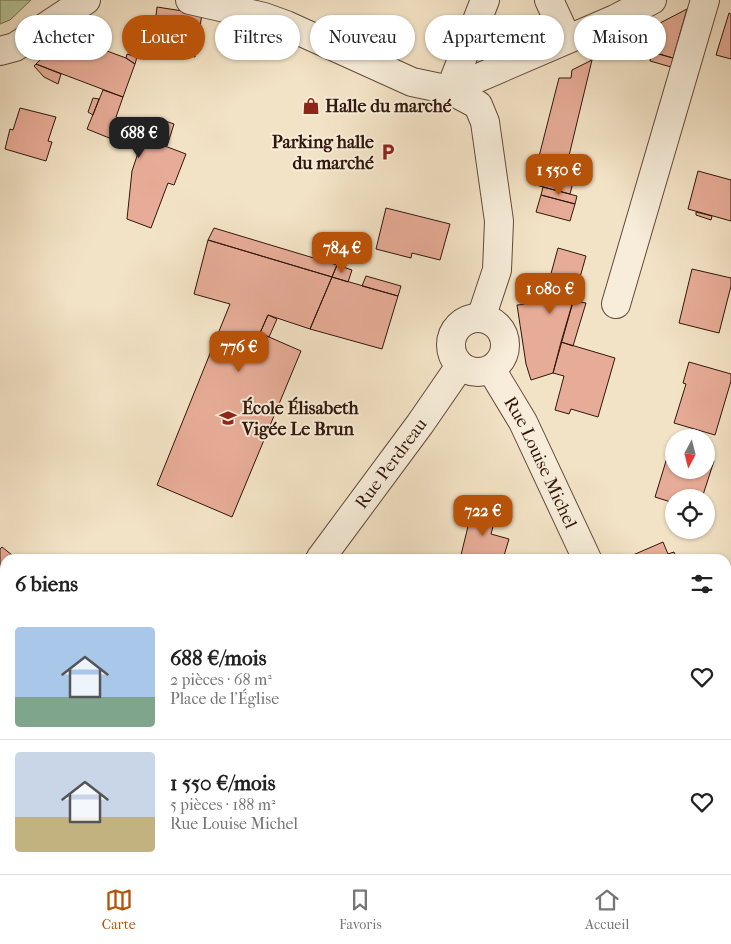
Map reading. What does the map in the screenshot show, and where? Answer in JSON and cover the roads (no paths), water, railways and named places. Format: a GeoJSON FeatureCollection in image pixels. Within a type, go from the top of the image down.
{"type":"FeatureCollection","features":[{"type":"Feature","properties":{"kind":"street"},"geometry":{"type":"LineString","coordinates":[[0,51],[15,46],[86,0]]}},
{"type":"Feature","properties":{"kind":"street"},"geometry":{"type":"LineString","coordinates":[[190,0],[264,17],[286,25],[412,82],[450,90],[478,105],[485,122],[499,221],[497,270],[481,318]]}},
{"type":"Feature","properties":{"kind":"street"},"geometry":{"type":"LineString","coordinates":[[450,90],[485,0]]}},
{"type":"Feature","properties":{"kind":"street"},"geometry":{"type":"LineString","coordinates":[[549,0],[567,39]]}},
{"type":"Feature","properties":{"kind":"street"},"geometry":{"type":"LineString","coordinates":[[450,90],[615,19],[652,0]]}},
{"type":"Feature","properties":{"kind":"street"},"geometry":{"type":"LineString","coordinates":[[616,304],[705,0]]}},
{"type":"Feature","properties":{"kind":"street"},"geometry":{"type":"LineString","coordinates":[[472,318],[481,318],[489,320],[502,332],[505,340],[505,349],[498,364],[491,370],[474,373],[460,366],[454,359],[451,351],[451,342],[453,334],[464,321],[472,318]]}},
{"type":"Feature","properties":{"kind":"street","name":"Rue Perdreau"},"geometry":{"type":"LineString","coordinates":[[324,554],[420,424],[460,366]]}},
{"type":"Feature","properties":{"kind":"street","name":"Rue Louise Michel"},"geometry":{"type":"LineString","coordinates":[[491,370],[523,422],[585,554]]}},
{"type":"Feature","properties":{"kind":"place","name":"Halle du marché"},"geometry":{"type":"Point","coordinates":[311,106]}},
{"type":"Feature","properties":{"kind":"place","name":"Parking halle du marché"},"geometry":{"type":"Point","coordinates":[388,152]}},
{"type":"Feature","properties":{"kind":"place","name":"École Élisabeth Vigée Le Brun"},"geometry":{"type":"Point","coordinates":[228,418]}}]}
